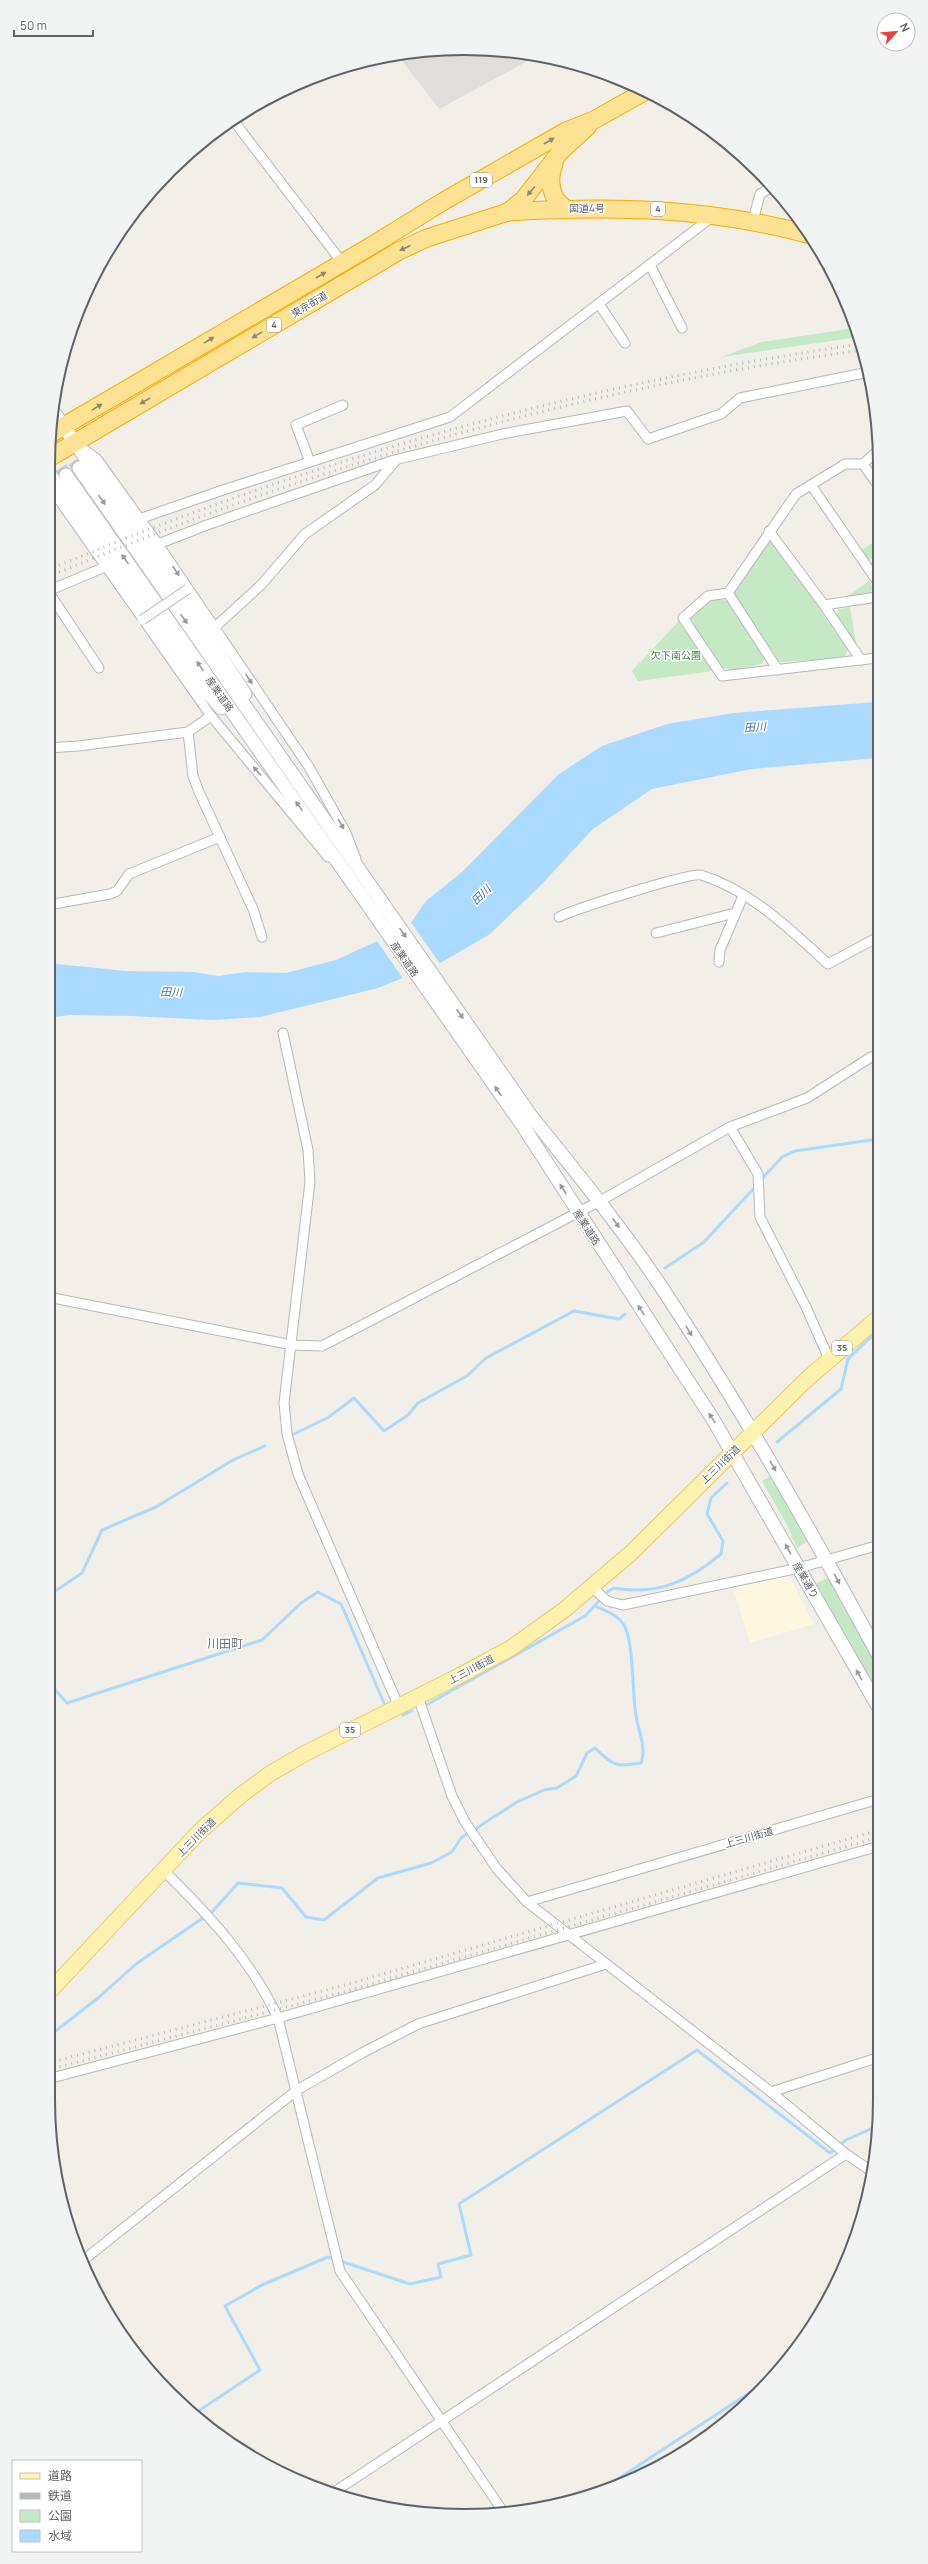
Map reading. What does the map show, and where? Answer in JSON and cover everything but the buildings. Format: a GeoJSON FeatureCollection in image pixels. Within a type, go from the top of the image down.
{"type":"FeatureCollection","features":[{"type":"Feature","properties":{"kind":"highway","name":"東京街道"},"geometry":{"type":"LineString","coordinates":[[57,425],[343,263],[444,201],[566,131],[594,120],[640,94]]}},
{"type":"Feature","properties":{"kind":"highway","name":"東京街道"},"geometry":{"type":"LineString","coordinates":[[55,454],[399,251],[427,238],[508,212],[529,194],[558,156],[594,120]]}},
{"type":"Feature","properties":{"kind":"highway","name":"東京街道"},"geometry":{"type":"LineString","coordinates":[[444,201],[452,204],[462,202],[528,164],[558,156]]}},
{"type":"Feature","properties":{"kind":"highway"},"geometry":{"type":"LineString","coordinates":[[558,156],[551,172],[551,186],[557,201],[565,208]]}},
{"type":"Feature","properties":{"kind":"highway","name":"国道4号"},"geometry":{"type":"LineString","coordinates":[[371,246],[465,214],[565,208],[638,208],[714,215],[753,221],[801,232]]}},
{"type":"Feature","properties":{"kind":"main road","name":"上三川街道"},"geometry":{"type":"LineString","coordinates":[[55,1986],[163,1870],[214,1819],[271,1773],[510,1648],[543,1626],[592,1587],[631,1553],[732,1452],[829,1359],[873,1327]]}},
{"type":"Feature","properties":{"kind":"street"},"geometry":{"type":"LineString","coordinates":[[236,124],[343,263],[352,279]]}},
{"type":"Feature","properties":{"kind":"street"},"geometry":{"type":"LineString","coordinates":[[753,221],[760,194],[767,189]]}},
{"type":"Feature","properties":{"kind":"street"},"geometry":{"type":"LineString","coordinates":[[139,519],[450,417],[714,215]]}},
{"type":"Feature","properties":{"kind":"street"},"geometry":{"type":"LineString","coordinates":[[650,265],[682,328]]}},
{"type":"Feature","properties":{"kind":"street"},"geometry":{"type":"LineString","coordinates":[[599,304],[624,343]]}},
{"type":"Feature","properties":{"kind":"street"},"geometry":{"type":"LineString","coordinates":[[158,544],[207,525],[396,460],[502,434],[627,411],[648,439],[721,414],[740,398],[863,373]]}},
{"type":"Feature","properties":{"kind":"street"},"geometry":{"type":"LineString","coordinates":[[310,462],[296,426],[343,405]]}},
{"type":"Feature","properties":{"kind":"street"},"geometry":{"type":"LineString","coordinates":[[57,425],[75,443],[97,459],[158,544],[309,768],[346,833],[359,883]]}},
{"type":"Feature","properties":{"kind":"street"},"geometry":{"type":"LineString","coordinates":[[75,443],[231,668],[274,760]]}},
{"type":"Feature","properties":{"kind":"street"},"geometry":{"type":"LineString","coordinates":[[873,455],[863,464],[845,464],[796,494],[769,531],[728,593],[708,596],[683,618],[722,676],[873,658]]}},
{"type":"Feature","properties":{"kind":"street"},"geometry":{"type":"LineString","coordinates":[[214,628],[261,585],[305,534],[375,486],[396,460]]}},
{"type":"Feature","properties":{"kind":"street"},"geometry":{"type":"LineString","coordinates":[[863,464],[873,478]]}},
{"type":"Feature","properties":{"kind":"street","name":"産業道路"},"geometry":{"type":"LineString","coordinates":[[79,468],[274,760],[359,883],[369,908],[521,1123],[732,1452]]}},
{"type":"Feature","properties":{"kind":"street","name":"産業道路"},"geometry":{"type":"LineString","coordinates":[[66,475],[274,760]]}},
{"type":"Feature","properties":{"kind":"street"},"geometry":{"type":"LineString","coordinates":[[55,482],[204,688],[274,760]]}},
{"type":"Feature","properties":{"kind":"street"},"geometry":{"type":"LineString","coordinates":[[811,485],[873,575]]}},
{"type":"Feature","properties":{"kind":"street"},"geometry":{"type":"LineString","coordinates":[[55,494],[142,620],[211,716],[359,883]]}},
{"type":"Feature","properties":{"kind":"street"},"geometry":{"type":"LineString","coordinates":[[769,531],[824,605],[861,660]]}},
{"type":"Feature","properties":{"kind":"street"},"geometry":{"type":"LineString","coordinates":[[55,588],[105,567]]}},
{"type":"Feature","properties":{"kind":"street"},"geometry":{"type":"LineString","coordinates":[[142,620],[188,589]]}},
{"type":"Feature","properties":{"kind":"street"},"geometry":{"type":"LineString","coordinates":[[728,593],[778,670]]}},
{"type":"Feature","properties":{"kind":"street"},"geometry":{"type":"LineString","coordinates":[[824,605],[873,598]]}},
{"type":"Feature","properties":{"kind":"street"},"geometry":{"type":"LineString","coordinates":[[55,602],[99,668]]}},
{"type":"Feature","properties":{"kind":"street"},"geometry":{"type":"LineString","coordinates":[[55,747],[188,732],[211,716]]}},
{"type":"Feature","properties":{"kind":"street"},"geometry":{"type":"LineString","coordinates":[[188,732],[193,776],[253,910],[262,937]]}},
{"type":"Feature","properties":{"kind":"street"},"geometry":{"type":"LineString","coordinates":[[55,903],[110,894],[117,891],[129,874],[220,836]]}},
{"type":"Feature","properties":{"kind":"street"},"geometry":{"type":"LineString","coordinates":[[559,917],[595,902],[700,874],[743,896],[784,924],[828,964],[873,940]]}},
{"type":"Feature","properties":{"kind":"street","name":"産業道路"},"geometry":{"type":"LineString","coordinates":[[359,883],[381,901],[531,1116],[600,1201],[662,1288],[753,1433]]}},
{"type":"Feature","properties":{"kind":"street"},"geometry":{"type":"LineString","coordinates":[[719,962],[720,950],[743,896]]}},
{"type":"Feature","properties":{"kind":"street"},"geometry":{"type":"LineString","coordinates":[[656,933],[735,913]]}},
{"type":"Feature","properties":{"kind":"street"},"geometry":{"type":"LineString","coordinates":[[283,1033],[308,1150],[310,1182],[284,1403],[291,1450],[298,1474],[344,1585],[399,1707]]}},
{"type":"Feature","properties":{"kind":"street"},"geometry":{"type":"LineString","coordinates":[[55,1298],[292,1345],[322,1346],[600,1201],[730,1127],[806,1098],[873,1057]]}},
{"type":"Feature","properties":{"kind":"street"},"geometry":{"type":"LineString","coordinates":[[730,1127],[758,1174],[760,1217],[806,1307],[829,1359]]}},
{"type":"Feature","properties":{"kind":"street"},"geometry":{"type":"LineString","coordinates":[[753,1433],[827,1561],[873,1645]]}},
{"type":"Feature","properties":{"kind":"street","name":"産業通り"},"geometry":{"type":"LineString","coordinates":[[732,1452],[873,1698]]}},
{"type":"Feature","properties":{"kind":"street"},"geometry":{"type":"LineString","coordinates":[[592,1587],[608,1601],[623,1605],[798,1568],[873,1547]]}},
{"type":"Feature","properties":{"kind":"street"},"geometry":{"type":"LineString","coordinates":[[418,1697],[452,1796],[465,1822],[497,1869],[527,1902],[771,2092],[846,2154],[867,2168]]}},
{"type":"Feature","properties":{"kind":"street","name":"上三川街道"},"geometry":{"type":"LineString","coordinates":[[527,1902],[873,1801]]}},
{"type":"Feature","properties":{"kind":"street"},"geometry":{"type":"LineString","coordinates":[[55,2077],[278,2018],[873,1848]]}},
{"type":"Feature","properties":{"kind":"street"},"geometry":{"type":"LineString","coordinates":[[163,1870],[202,1908],[232,1942],[265,1990],[278,2018],[297,2090],[340,2271],[442,2419],[500,2507]]}},
{"type":"Feature","properties":{"kind":"street"},"geometry":{"type":"LineString","coordinates":[[86,2258],[297,2090],[418,2024],[606,1964]]}},
{"type":"Feature","properties":{"kind":"street"},"geometry":{"type":"LineString","coordinates":[[771,2092],[873,2059]]}},
{"type":"Feature","properties":{"kind":"street"},"geometry":{"type":"LineString","coordinates":[[339,2489],[442,2419],[846,2154]]}},
{"type":"Feature","properties":{"kind":"shaded area"},"geometry":{"type":"Polygon","coordinates":[[[464,55],[517,58],[529,60],[439,109],[401,60],[464,55]]]}},
{"type":"Feature","properties":{"kind":"shaded area"},"geometry":{"type":"Polygon","coordinates":[[[789,1576],[814,1624],[750,1643],[733,1588],[789,1576]]]}},
{"type":"Feature","properties":{"kind":"green space"},"geometry":{"type":"Polygon","coordinates":[[[850,329],[853,338],[721,357],[762,342],[850,329]]]}},
{"type":"Feature","properties":{"kind":"green space"},"geometry":{"type":"Polygon","coordinates":[[[767,542],[773,542],[848,650],[844,658],[781,662],[775,659],[734,597],[734,591],[767,542]]]}},
{"type":"Feature","properties":{"kind":"green space"},"geometry":{"type":"Polygon","coordinates":[[[873,543],[873,558],[868,561],[860,551],[873,543]]]}},
{"type":"Feature","properties":{"kind":"green space"},"geometry":{"type":"Polygon","coordinates":[[[869,581],[872,586],[871,595],[847,597],[869,581]]]}},
{"type":"Feature","properties":{"kind":"green space"},"geometry":{"type":"Polygon","coordinates":[[[717,599],[728,601],[764,656],[763,663],[735,669],[719,667],[691,624],[691,618],[712,600],[717,599]]]}},
{"type":"Feature","properties":{"kind":"green space"},"geometry":{"type":"Polygon","coordinates":[[[850,607],[856,644],[837,616],[838,610],[850,607]]]}},
{"type":"Feature","properties":{"kind":"green space","name":"欠下南公園"},"geometry":{"type":"Polygon","coordinates":[[[679,621],[713,671],[638,681],[632,671],[679,621]]]}},
{"type":"Feature","properties":{"kind":"green space"},"geometry":{"type":"Polygon","coordinates":[[[772,1475],[809,1540],[797,1548],[786,1523],[762,1481],[772,1475]]]}},
{"type":"Feature","properties":{"kind":"green space"},"geometry":{"type":"Polygon","coordinates":[[[829,1577],[873,1657],[873,1686],[815,1584],[829,1577]]]}},
{"type":"Feature","properties":{"kind":"water","name":"田川"},"geometry":{"type":"Polygon","coordinates":[[[873,702],[873,758],[752,769],[652,789],[593,829],[541,885],[490,934],[442,962],[378,988],[260,1017],[212,1020],[131,1016],[69,1015],[55,1017],[55,964],[125,971],[193,972],[219,976],[245,972],[286,973],[336,960],[408,927],[426,901],[462,872],[559,774],[602,746],[667,724],[734,713],[873,702]]]}},
{"type":"Feature","properties":{"kind":"pier"},"geometry":{"type":"Polygon","coordinates":[[[410,921],[441,965],[404,980],[377,941],[407,925],[410,921]]]}},
{"type":"Feature","properties":{"kind":"waterway"},"geometry":{"type":"LineString","coordinates":[[760,1181],[782,1157],[795,1151],[873,1140]]}},
{"type":"Feature","properties":{"kind":"waterway"},"geometry":{"type":"LineString","coordinates":[[665,1268],[704,1242],[757,1185]]}},
{"type":"Feature","properties":{"kind":"waterway"},"geometry":{"type":"LineString","coordinates":[[294,1434],[329,1417],[354,1398],[384,1431],[408,1415],[418,1403],[467,1376],[486,1358],[574,1311],[619,1319],[625,1314]]}},
{"type":"Feature","properties":{"kind":"waterway"},"geometry":{"type":"LineString","coordinates":[[777,1442],[841,1389],[848,1359],[872,1336]]}},
{"type":"Feature","properties":{"kind":"waterway"},"geometry":{"type":"LineString","coordinates":[[55,1591],[82,1573],[102,1530],[156,1507],[233,1460],[265,1446]]}},
{"type":"Feature","properties":{"kind":"waterway"},"geometry":{"type":"LineString","coordinates":[[607,1592],[614,1588],[644,1590],[672,1584],[697,1572],[721,1554],[723,1541],[707,1514],[711,1498],[727,1483]]}},
{"type":"Feature","properties":{"kind":"waterway"},"geometry":{"type":"LineString","coordinates":[[55,1690],[67,1703],[262,1640],[301,1603],[318,1592],[341,1604],[384,1703]]}},
{"type":"Feature","properties":{"kind":"waterway"},"geometry":{"type":"LineString","coordinates":[[428,1704],[585,1616],[599,1601]]}},
{"type":"Feature","properties":{"kind":"waterway"},"geometry":{"type":"LineString","coordinates":[[55,2032],[98,1998],[136,1964],[213,1911],[238,1883],[282,1888],[306,1917],[324,1920],[378,1878],[431,1863],[452,1852],[461,1838],[517,1802],[544,1790],[557,1788],[576,1776],[587,1753],[595,1748],[615,1764],[626,1765],[641,1763],[643,1757],[643,1745],[637,1721],[628,1635],[625,1627],[619,1619],[595,1606]]}},
{"type":"Feature","properties":{"kind":"waterway"},"geometry":{"type":"LineString","coordinates":[[403,1715],[412,1711]]}},
{"type":"Feature","properties":{"kind":"waterway"},"geometry":{"type":"LineString","coordinates":[[198,2411],[260,2370],[225,2306],[262,2285],[328,2257],[410,2284],[441,2277],[438,2264],[471,2255],[459,2204],[697,2050],[830,2153],[846,2140],[872,2128]]}},
{"type":"Feature","properties":{"kind":"waterway"},"geometry":{"type":"LineString","coordinates":[[618,2479],[749,2393]]}},
{"type":"Feature","properties":{"kind":"tunnel"},"geometry":{"type":"LineString","coordinates":[[56,436],[79,468]]}},
{"type":"Feature","properties":{"kind":"tunnel"},"geometry":{"type":"LineString","coordinates":[[55,459],[66,475]]}},
{"type":"Feature","properties":{"kind":"railway"},"geometry":{"type":"LineString","coordinates":[[55,567],[146,530],[246,494],[346,461],[447,431],[550,404],[653,381],[756,361],[855,345]]}},
{"type":"Feature","properties":{"kind":"railway"},"geometry":{"type":"LineString","coordinates":[[55,574],[146,537],[246,500],[346,467],[448,436],[550,410],[654,386],[758,366],[857,351]]}},
{"type":"Feature","properties":{"kind":"railway"},"geometry":{"type":"LineString","coordinates":[[55,2061],[345,1985],[873,1832]]}},
{"type":"Feature","properties":{"kind":"railway"},"geometry":{"type":"LineString","coordinates":[[55,2068],[347,1991],[873,1839]]}},
{"type":"Feature","properties":{"kind":"district","name":"川田町"},"geometry":{"type":"Point","coordinates":[225,1644]}}]}
